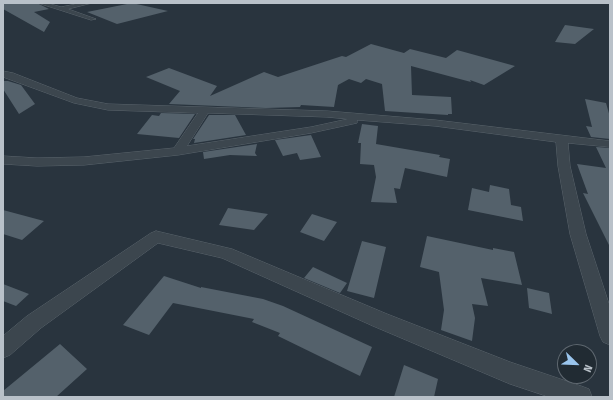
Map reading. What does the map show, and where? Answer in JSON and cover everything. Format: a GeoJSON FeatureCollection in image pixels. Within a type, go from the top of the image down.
{"type":"FeatureCollection","features":[{"type":"Feature","properties":{"kind":"street"},"geometry":{"type":"LineString","coordinates":[[41,3],[93,19]]}},
{"type":"Feature","properties":{"kind":"street"},"geometry":{"type":"LineString","coordinates":[[62,10],[89,3]]}},
{"type":"Feature","properties":{"kind":"street"},"geometry":{"type":"LineString","coordinates":[[3,74],[10,75],[74,100],[108,107],[327,114],[435,123],[610,144]]}},
{"type":"Feature","properties":{"kind":"street"},"geometry":{"type":"LineString","coordinates":[[178,151],[204,111]]}},
{"type":"Feature","properties":{"kind":"street"},"geometry":{"type":"LineString","coordinates":[[3,160],[37,162],[84,161],[178,151],[311,130],[367,118]]}},
{"type":"Feature","properties":{"kind":"street"},"geometry":{"type":"LineString","coordinates":[[562,139],[564,166],[578,234],[610,336]]}},
{"type":"Feature","properties":{"kind":"street"},"geometry":{"type":"LineString","coordinates":[[3,348],[34,322],[156,237],[226,253],[380,320],[503,370],[581,397]]}},
{"type":"Feature","properties":{"kind":"building"},"geometry":{"type":"Polygon","coordinates":[[[3,3],[37,3],[49,9],[34,12],[50,22],[44,32],[3,9],[3,3]]]}},
{"type":"Feature","properties":{"kind":"building"},"geometry":{"type":"Polygon","coordinates":[[[132,3],[168,11],[117,24],[87,12],[132,3]]]}},
{"type":"Feature","properties":{"kind":"building"},"geometry":{"type":"Polygon","coordinates":[[[565,25],[594,29],[575,44],[555,42],[565,25]]]}},
{"type":"Feature","properties":{"kind":"building"},"geometry":{"type":"Polygon","coordinates":[[[371,44],[404,53],[410,49],[446,58],[457,50],[515,66],[484,85],[470,80],[471,82],[411,66],[412,95],[451,97],[452,114],[448,115],[385,111],[382,84],[366,79],[361,83],[349,79],[338,85],[334,107],[301,105],[300,107],[266,108],[169,104],[180,91],[146,77],[169,68],[217,86],[210,96],[264,72],[278,77],[342,56],[346,57],[371,44]]]}},
{"type":"Feature","properties":{"kind":"building"},"geometry":{"type":"Polygon","coordinates":[[[3,81],[21,85],[35,104],[19,114],[3,89],[3,81]]]}},
{"type":"Feature","properties":{"kind":"building"},"geometry":{"type":"Polygon","coordinates":[[[585,99],[606,103],[610,117],[610,139],[591,137],[586,126],[592,127],[585,99]]]}},
{"type":"Feature","properties":{"kind":"building"},"geometry":{"type":"Polygon","coordinates":[[[161,113],[195,114],[179,138],[137,134],[152,115],[159,116],[161,113]]]}},
{"type":"Feature","properties":{"kind":"building"},"geometry":{"type":"Polygon","coordinates":[[[209,115],[235,115],[246,135],[194,143],[195,139],[193,139],[209,115]]]}},
{"type":"Feature","properties":{"kind":"building"},"geometry":{"type":"Polygon","coordinates":[[[362,124],[378,126],[376,144],[440,155],[439,157],[450,159],[447,177],[405,168],[400,189],[394,188],[397,203],[371,202],[376,177],[374,165],[360,164],[361,143],[358,143],[362,124]]]}},
{"type":"Feature","properties":{"kind":"building"},"geometry":{"type":"Polygon","coordinates":[[[311,135],[321,157],[300,160],[297,153],[283,156],[275,140],[311,135]]]}},
{"type":"Feature","properties":{"kind":"building"},"geometry":{"type":"Polygon","coordinates":[[[257,144],[255,153],[257,156],[230,155],[204,159],[203,152],[257,144]]]}},
{"type":"Feature","properties":{"kind":"building"},"geometry":{"type":"Polygon","coordinates":[[[596,147],[610,148],[610,247],[583,193],[588,194],[577,164],[606,168],[596,147]]]}},
{"type":"Feature","properties":{"kind":"building"},"geometry":{"type":"Polygon","coordinates":[[[490,185],[509,189],[511,205],[521,207],[523,221],[468,210],[472,188],[489,192],[490,185]]]}},
{"type":"Feature","properties":{"kind":"building"},"geometry":{"type":"Polygon","coordinates":[[[228,208],[268,214],[254,230],[219,225],[228,208]]]}},
{"type":"Feature","properties":{"kind":"building"},"geometry":{"type":"Polygon","coordinates":[[[3,210],[44,221],[22,240],[3,234],[3,210]]]}},
{"type":"Feature","properties":{"kind":"building"},"geometry":{"type":"Polygon","coordinates":[[[312,214],[337,222],[324,241],[300,232],[312,214]]]}},
{"type":"Feature","properties":{"kind":"building"},"geometry":{"type":"Polygon","coordinates":[[[427,236],[493,250],[493,248],[514,252],[522,285],[481,278],[488,306],[472,304],[475,318],[472,341],[441,330],[444,310],[439,272],[420,267],[427,236]]]}},
{"type":"Feature","properties":{"kind":"building"},"geometry":{"type":"Polygon","coordinates":[[[362,241],[386,247],[374,298],[347,291],[362,241]]]}},
{"type":"Feature","properties":{"kind":"building"},"geometry":{"type":"Polygon","coordinates":[[[313,267],[347,283],[340,293],[304,278],[313,267]]]}},
{"type":"Feature","properties":{"kind":"building"},"geometry":{"type":"Polygon","coordinates":[[[164,276],[201,288],[263,299],[283,306],[372,347],[360,376],[278,336],[280,333],[252,322],[254,319],[173,303],[149,335],[123,325],[164,276]]]}},
{"type":"Feature","properties":{"kind":"building"},"geometry":{"type":"Polygon","coordinates":[[[3,284],[29,294],[16,306],[3,301],[3,284]]]}},
{"type":"Feature","properties":{"kind":"building"},"geometry":{"type":"Polygon","coordinates":[[[527,288],[549,293],[552,314],[529,308],[527,288]]]}},
{"type":"Feature","properties":{"kind":"building"},"geometry":{"type":"Polygon","coordinates":[[[60,344],[87,369],[56,397],[3,397],[3,391],[60,344]]]}},
{"type":"Feature","properties":{"kind":"building"},"geometry":{"type":"Polygon","coordinates":[[[404,365],[438,379],[434,397],[394,397],[404,365]]]}}]}
